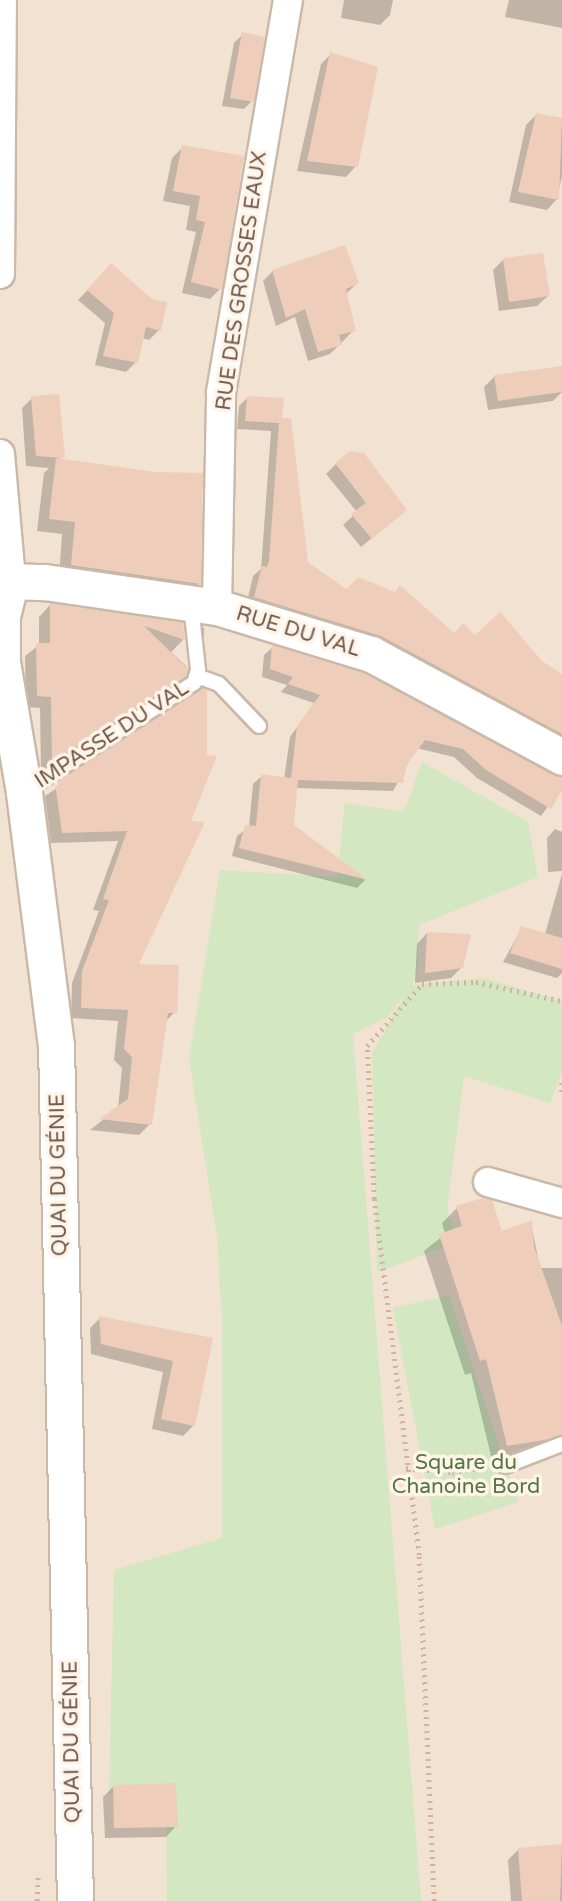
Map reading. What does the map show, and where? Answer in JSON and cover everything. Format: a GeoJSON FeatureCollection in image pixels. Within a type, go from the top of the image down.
{"type":"FeatureCollection","features":[{"type":"Feature","properties":{"kind":"street"},"geometry":{"type":"LineString","coordinates":[[0,274],[2,0]]}},
{"type":"Feature","properties":{"kind":"street","name":"RUE DES GROSSES EAUX"},"geometry":{"type":"LineString","coordinates":[[204,605],[221,392],[288,0]]}},
{"type":"Feature","properties":{"kind":"street","name":"QUAI DU GÉNIE"},"geometry":{"type":"LineString","coordinates":[[0,454],[11,581],[2,616],[2,662],[24,792],[56,1046],[75,1901]]}},
{"type":"Feature","properties":{"kind":"street","name":"RUE DU VAL"},"geometry":{"type":"LineString","coordinates":[[11,581],[45,582],[204,605],[372,654],[562,757]]}},
{"type":"Feature","properties":{"kind":"street"},"geometry":{"type":"LineString","coordinates":[[488,1182],[562,1203]]}},
{"type":"Feature","properties":{"kind":"lane","name":"IMPASSE DU VAL"},"geometry":{"type":"LineString","coordinates":[[24,792],[194,683],[204,605]]}},
{"type":"Feature","properties":{"kind":"lane","name":"IMPASSE DU VAL"},"geometry":{"type":"LineString","coordinates":[[197,676],[219,684],[259,726]]}},
{"type":"Feature","properties":{"kind":"lane"},"geometry":{"type":"LineString","coordinates":[[505,1466],[562,1444]]}},
{"type":"Feature","properties":{"kind":"path"},"geometry":{"type":"LineString","coordinates":[[434,1901],[419,1555],[374,1199],[367,1046],[422,984],[476,982],[553,1000],[562,999]]}},
{"type":"Feature","properties":{"kind":"path"},"geometry":{"type":"LineString","coordinates":[[562,1083],[562,1093]]}},
{"type":"Feature","properties":{"kind":"path"},"geometry":{"type":"LineString","coordinates":[[406,1468],[452,1472],[505,1466]]}},
{"type":"Feature","properties":{"kind":"shaded area"},"geometry":{"type":"Polygon","coordinates":[[[0,0],[562,0],[562,1901],[0,1901],[0,0]]]}},
{"type":"Feature","properties":{"kind":"green space"},"geometry":{"type":"Polygon","coordinates":[[[422,762],[528,822],[538,877],[419,925],[417,976],[412,985],[484,978],[562,1001],[562,1072],[550,1103],[464,1076],[447,1210],[459,1242],[377,1272],[372,1053],[407,992],[388,1017],[353,1034],[421,1901],[167,1901],[166,1799],[109,1794],[114,1570],[222,1538],[222,1319],[217,1237],[189,1059],[220,870],[337,877],[345,803],[404,812],[422,762]]]}},
{"type":"Feature","properties":{"kind":"green space","name":"Square du Chanoine Bord"},"geometry":{"type":"Polygon","coordinates":[[[449,1295],[518,1502],[435,1529],[393,1308],[449,1295]]]}},
{"type":"Feature","properties":{"kind":"building"},"geometry":{"type":"Polygon","coordinates":[[[242,32],[265,37],[254,102],[230,98],[242,32]]]}},
{"type":"Feature","properties":{"kind":"building"},"geometry":{"type":"Polygon","coordinates":[[[330,52],[378,67],[358,167],[307,161],[330,52]]]}},
{"type":"Feature","properties":{"kind":"building"},"geometry":{"type":"Polygon","coordinates":[[[536,113],[562,118],[559,200],[518,192],[536,113]]]}},
{"type":"Feature","properties":{"kind":"building"},"geometry":{"type":"Polygon","coordinates":[[[182,145],[244,156],[222,290],[191,282],[205,222],[196,220],[200,196],[173,191],[182,145]]]}},
{"type":"Feature","properties":{"kind":"building"},"geometry":{"type":"Polygon","coordinates":[[[345,245],[359,283],[346,289],[356,331],[339,335],[342,345],[318,352],[305,309],[286,318],[272,270],[345,245]]]}},
{"type":"Feature","properties":{"kind":"building"},"geometry":{"type":"Polygon","coordinates":[[[543,253],[550,296],[509,302],[503,258],[543,253]]]}},
{"type":"Feature","properties":{"kind":"building"},"geometry":{"type":"Polygon","coordinates":[[[111,263],[152,299],[167,302],[161,331],[146,327],[138,363],[103,356],[114,313],[87,290],[111,263]]]}},
{"type":"Feature","properties":{"kind":"building"},"geometry":{"type":"Polygon","coordinates":[[[562,366],[562,392],[498,401],[494,375],[562,366]]]}},
{"type":"Feature","properties":{"kind":"building"},"geometry":{"type":"Polygon","coordinates":[[[59,394],[65,458],[36,456],[31,396],[59,394]]]}},
{"type":"Feature","properties":{"kind":"building"},"geometry":{"type":"Polygon","coordinates":[[[247,396],[284,398],[282,418],[291,418],[308,562],[346,589],[358,577],[395,592],[400,585],[454,633],[463,623],[475,635],[500,612],[542,661],[562,674],[562,734],[381,636],[254,597],[262,566],[267,567],[269,561],[279,423],[245,421],[247,396]]]}},
{"type":"Feature","properties":{"kind":"building"},"geometry":{"type":"Polygon","coordinates":[[[350,451],[364,453],[407,510],[372,539],[351,514],[366,503],[335,463],[350,451]]]}},
{"type":"Feature","properties":{"kind":"building"},"geometry":{"type":"Polygon","coordinates":[[[56,458],[156,472],[203,473],[201,584],[71,565],[75,522],[49,519],[56,458]]]}},
{"type":"Feature","properties":{"kind":"building"},"geometry":{"type":"Polygon","coordinates":[[[50,603],[183,622],[185,640],[144,626],[188,669],[186,677],[52,762],[51,697],[37,696],[36,643],[50,643],[50,603]]]}},
{"type":"Feature","properties":{"kind":"building"},"geometry":{"type":"Polygon","coordinates":[[[272,645],[363,673],[562,777],[562,790],[551,809],[486,770],[463,749],[425,740],[407,764],[403,783],[298,780],[294,825],[368,880],[239,848],[245,825],[256,826],[261,774],[291,778],[297,726],[320,695],[288,684],[293,677],[270,669],[272,645]]]}},
{"type":"Feature","properties":{"kind":"building"},"geometry":{"type":"Polygon","coordinates":[[[202,688],[207,690],[207,755],[217,756],[191,821],[205,822],[139,964],[179,965],[177,1013],[168,1013],[152,1125],[99,1119],[128,1099],[132,1057],[124,1049],[128,1010],[81,1008],[82,971],[109,900],[103,899],[127,831],[62,833],[55,783],[202,688]]]}},
{"type":"Feature","properties":{"kind":"building"},"geometry":{"type":"Polygon","coordinates":[[[521,926],[562,938],[562,969],[510,953],[521,926]]]}},
{"type":"Feature","properties":{"kind":"building"},"geometry":{"type":"Polygon","coordinates":[[[427,932],[471,934],[463,968],[425,973],[427,932]]]}},
{"type":"Feature","properties":{"kind":"building"},"geometry":{"type":"Polygon","coordinates":[[[483,1198],[492,1200],[502,1231],[532,1220],[534,1247],[562,1326],[562,1435],[507,1446],[486,1359],[480,1361],[439,1234],[462,1226],[456,1206],[483,1198]]]}},
{"type":"Feature","properties":{"kind":"building"},"geometry":{"type":"Polygon","coordinates":[[[99,1316],[213,1338],[195,1426],[161,1419],[173,1361],[101,1344],[99,1316]]]}},
{"type":"Feature","properties":{"kind":"building"},"geometry":{"type":"Polygon","coordinates":[[[176,1783],[178,1827],[114,1828],[113,1785],[176,1783]]]}},
{"type":"Feature","properties":{"kind":"building"},"geometry":{"type":"Polygon","coordinates":[[[562,1844],[560,1901],[522,1901],[518,1848],[562,1844]]]}}]}
